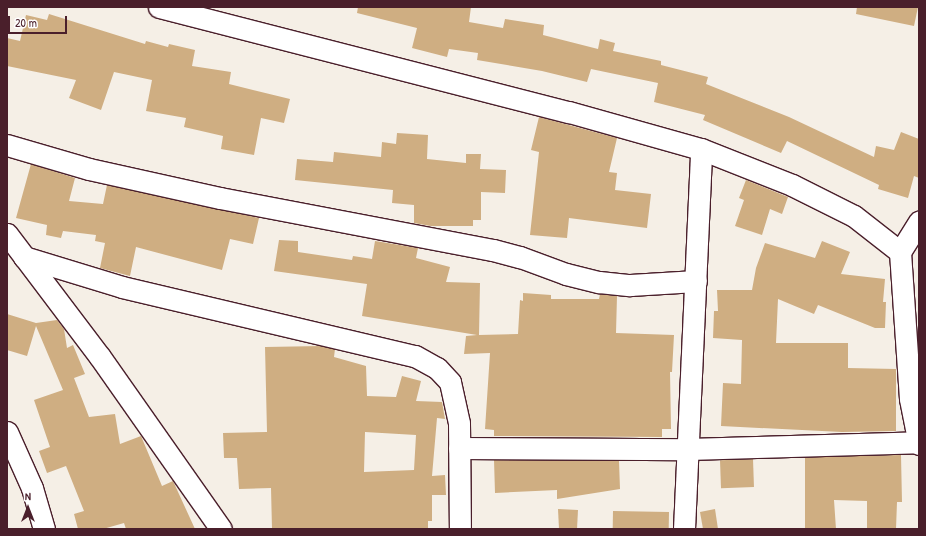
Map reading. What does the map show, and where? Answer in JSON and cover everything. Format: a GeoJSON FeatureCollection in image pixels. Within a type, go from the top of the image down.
{"type":"FeatureCollection","features":[{"type":"Feature","properties":{"kind":"street"},"geometry":{"type":"LineString","coordinates":[[159,7],[569,112],[701,149],[792,185],[854,216],[900,252]]}},
{"type":"Feature","properties":{"kind":"street"},"geometry":{"type":"LineString","coordinates":[[7,145],[89,169],[220,198],[493,250],[520,257],[566,274],[599,282],[630,286],[696,281]]}},
{"type":"Feature","properties":{"kind":"street"},"geometry":{"type":"LineString","coordinates":[[684,529],[701,149]]}},
{"type":"Feature","properties":{"kind":"street"},"geometry":{"type":"LineString","coordinates":[[459,448],[688,449],[919,443],[910,399],[900,252],[919,222]]}},
{"type":"Feature","properties":{"kind":"street"},"geometry":{"type":"LineString","coordinates":[[7,234],[100,357],[221,529]]}},
{"type":"Feature","properties":{"kind":"street"},"geometry":{"type":"LineString","coordinates":[[24,257],[122,287],[415,356],[437,368],[450,382],[458,423],[460,529]]}},
{"type":"Feature","properties":{"kind":"street"},"geometry":{"type":"LineString","coordinates":[[7,432],[32,488],[44,529]]}},
{"type":"Feature","properties":{"kind":"building"},"geometry":{"type":"Polygon","coordinates":[[[358,7],[471,7],[469,22],[503,28],[505,19],[544,25],[543,35],[598,49],[600,39],[615,43],[613,51],[661,61],[661,65],[708,77],[706,84],[789,117],[874,157],[876,146],[894,150],[901,132],[919,139],[919,178],[914,176],[908,198],[878,189],[879,185],[787,141],[781,153],[703,120],[705,115],[654,102],[658,83],[591,69],[587,82],[542,71],[477,60],[478,53],[449,49],[447,57],[412,48],[417,28],[357,13],[358,7]]]}},
{"type":"Feature","properties":{"kind":"building"},"geometry":{"type":"Polygon","coordinates":[[[857,7],[918,7],[914,26],[856,14],[857,7]]]}},
{"type":"Feature","properties":{"kind":"building"},"geometry":{"type":"Polygon","coordinates":[[[49,14],[145,44],[146,41],[168,47],[169,44],[195,50],[192,66],[231,72],[229,84],[290,99],[284,123],[261,118],[254,155],[221,149],[223,136],[184,127],[186,118],[146,111],[152,80],[114,72],[101,110],[69,98],[76,80],[7,66],[7,38],[20,41],[26,15],[47,20],[49,14]]]}},
{"type":"Feature","properties":{"kind":"building"},"geometry":{"type":"Polygon","coordinates":[[[539,117],[617,138],[609,172],[617,173],[615,190],[651,194],[647,228],[569,218],[567,238],[530,235],[539,152],[531,150],[539,117]]]}},
{"type":"Feature","properties":{"kind":"building"},"geometry":{"type":"Polygon","coordinates":[[[397,133],[428,135],[427,159],[466,163],[466,154],[481,154],[480,169],[506,170],[505,193],[481,192],[481,220],[473,220],[473,226],[431,226],[414,223],[414,205],[392,203],[393,190],[295,180],[297,159],[333,162],[334,152],[381,157],[382,142],[396,144],[397,133]]]}},
{"type":"Feature","properties":{"kind":"building"},"geometry":{"type":"Polygon","coordinates":[[[31,164],[75,178],[69,201],[103,204],[107,185],[259,218],[253,244],[230,239],[222,270],[136,247],[130,276],[100,268],[105,243],[95,241],[96,235],[63,231],[61,238],[46,235],[47,225],[16,218],[31,164]]]}},
{"type":"Feature","properties":{"kind":"building"},"geometry":{"type":"Polygon","coordinates":[[[746,180],[788,197],[782,214],[770,209],[762,235],[735,226],[744,200],[739,198],[746,180]]]}},
{"type":"Feature","properties":{"kind":"building"},"geometry":{"type":"Polygon","coordinates":[[[279,240],[298,241],[298,252],[352,260],[353,256],[372,259],[375,241],[418,248],[416,258],[450,267],[446,282],[480,283],[479,335],[518,334],[520,300],[523,301],[523,293],[551,295],[551,299],[599,299],[600,294],[617,296],[616,333],[674,335],[672,372],[670,372],[671,429],[662,429],[662,437],[494,436],[494,430],[485,429],[490,353],[464,354],[466,336],[477,335],[362,316],[367,284],[274,271],[279,240]]]}},
{"type":"Feature","properties":{"kind":"building"},"geometry":{"type":"Polygon","coordinates":[[[822,241],[850,252],[841,274],[885,279],[883,302],[886,302],[885,328],[875,328],[818,305],[814,314],[778,299],[776,343],[848,343],[848,368],[896,369],[896,431],[842,432],[721,426],[723,383],[741,384],[742,340],[713,338],[714,311],[718,311],[717,290],[752,290],[756,268],[765,243],[815,258],[822,241]]]}},
{"type":"Feature","properties":{"kind":"building"},"geometry":{"type":"Polygon","coordinates":[[[7,314],[36,323],[57,320],[64,329],[67,348],[73,345],[85,374],[74,378],[89,417],[115,414],[120,444],[141,436],[162,486],[173,481],[195,529],[126,529],[124,523],[103,529],[78,529],[74,514],[84,511],[66,466],[47,473],[39,451],[50,447],[34,400],[63,390],[36,326],[27,356],[7,350],[7,314]]]}},
{"type":"Feature","properties":{"kind":"building"},"geometry":{"type":"Polygon","coordinates":[[[322,346],[335,349],[334,357],[366,366],[367,396],[396,397],[402,376],[421,381],[416,401],[442,402],[445,419],[437,418],[432,476],[445,475],[446,495],[432,495],[432,521],[428,521],[428,529],[272,529],[271,488],[239,489],[237,458],[224,458],[223,433],[267,432],[265,347],[322,346]],[[365,432],[364,472],[414,470],[416,435],[365,432]]]}},
{"type":"Feature","properties":{"kind":"building"},"geometry":{"type":"Polygon","coordinates":[[[901,455],[902,502],[897,502],[896,529],[867,529],[867,501],[834,500],[836,529],[805,529],[805,457],[901,455]]]}},
{"type":"Feature","properties":{"kind":"building"},"geometry":{"type":"Polygon","coordinates":[[[753,459],[754,487],[721,488],[720,460],[753,459]]]}},
{"type":"Feature","properties":{"kind":"building"},"geometry":{"type":"Polygon","coordinates":[[[494,460],[619,461],[620,489],[557,499],[557,490],[495,493],[494,460]]]}},
{"type":"Feature","properties":{"kind":"building"},"geometry":{"type":"Polygon","coordinates":[[[558,509],[578,510],[577,529],[559,529],[558,509]]]}},
{"type":"Feature","properties":{"kind":"building"},"geometry":{"type":"Polygon","coordinates":[[[715,509],[718,529],[703,529],[700,512],[715,509]]]}},
{"type":"Feature","properties":{"kind":"building"},"geometry":{"type":"Polygon","coordinates":[[[613,511],[669,512],[669,529],[613,529],[613,511]]]}}]}
